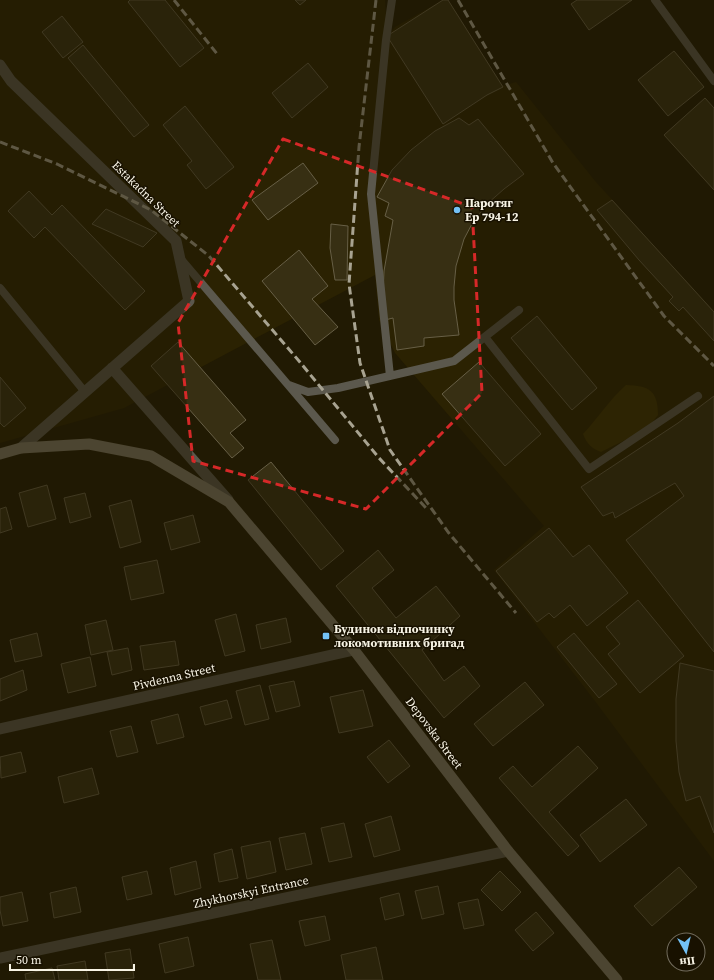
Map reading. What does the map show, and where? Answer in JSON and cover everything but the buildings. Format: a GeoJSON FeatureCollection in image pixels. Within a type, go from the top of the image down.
{"type":"FeatureCollection","features":[{"type":"Feature","properties":{"kind":"main road","name":"Depovska Street"},"geometry":{"type":"LineString","coordinates":[[0,454],[21,448],[89,444],[151,456],[230,502],[354,650],[508,851],[617,980]]}},
{"type":"Feature","properties":{"kind":"street","name":"Estakadna Street"},"geometry":{"type":"LineString","coordinates":[[0,65],[11,81],[176,241],[189,301],[21,448]]}},
{"type":"Feature","properties":{"kind":"street"},"geometry":{"type":"LineString","coordinates":[[112,368],[230,502]]}},
{"type":"Feature","properties":{"kind":"street","name":"Pivdenna Street"},"geometry":{"type":"LineString","coordinates":[[0,729],[354,650]]}},
{"type":"Feature","properties":{"kind":"street","name":"Zhykhorskyi Entrance"},"geometry":{"type":"LineString","coordinates":[[0,958],[508,851]]}},
{"type":"Feature","properties":{"kind":"lane"},"geometry":{"type":"LineString","coordinates":[[390,376],[371,194],[386,40],[392,0]]}},
{"type":"Feature","properties":{"kind":"lane"},"geometry":{"type":"LineString","coordinates":[[655,0],[714,81]]}},
{"type":"Feature","properties":{"kind":"lane"},"geometry":{"type":"LineString","coordinates":[[180,258],[335,440]]}},
{"type":"Feature","properties":{"kind":"lane"},"geometry":{"type":"LineString","coordinates":[[0,288],[85,392]]}},
{"type":"Feature","properties":{"kind":"lane"},"geometry":{"type":"LineString","coordinates":[[289,385],[308,392],[338,388],[454,361],[519,310]]}},
{"type":"Feature","properties":{"kind":"lane"},"geometry":{"type":"LineString","coordinates":[[485,337],[589,469],[698,396]]}},
{"type":"Feature","properties":{"kind":"highlighted area"},"geometry":{"type":"Polygon","coordinates":[[[283,139],[472,207],[482,393],[366,509],[193,461],[178,323],[283,139]]]}},
{"type":"Feature","properties":{"kind":"shaded area"},"geometry":{"type":"Polygon","coordinates":[[[0,0],[385,0],[387,36],[395,27],[443,0],[448,0],[503,86],[516,82],[595,181],[714,311],[714,861],[595,701],[494,570],[544,526],[395,353],[379,320],[375,275],[124,408],[0,443],[0,0]]]}},
{"type":"Feature","properties":{"kind":"shaded area"},"geometry":{"type":"Polygon","coordinates":[[[626,385],[646,388],[651,391],[656,400],[658,415],[647,429],[601,452],[590,445],[583,434],[626,385]]]}},
{"type":"Feature","properties":{"kind":"railway"},"geometry":{"type":"LineString","coordinates":[[174,0],[218,55]]}},
{"type":"Feature","properties":{"kind":"railway"},"geometry":{"type":"LineString","coordinates":[[376,0],[359,147],[349,284],[360,363],[390,450],[448,532],[516,613]]}},
{"type":"Feature","properties":{"kind":"railway"},"geometry":{"type":"LineString","coordinates":[[458,0],[553,163],[664,316],[714,366]]}},
{"type":"Feature","properties":{"kind":"railway"},"geometry":{"type":"LineString","coordinates":[[0,142],[57,164],[151,210],[209,256],[299,361],[379,458],[427,509]]}},
{"type":"Feature","properties":{"kind":"place","name":"Паротяг Ер 794-12"},"geometry":{"type":"Point","coordinates":[457,210]}},
{"type":"Feature","properties":{"kind":"place","name":"Будинок відпочинку локомотивних бригад"},"geometry":{"type":"Point","coordinates":[326,636]}}]}
